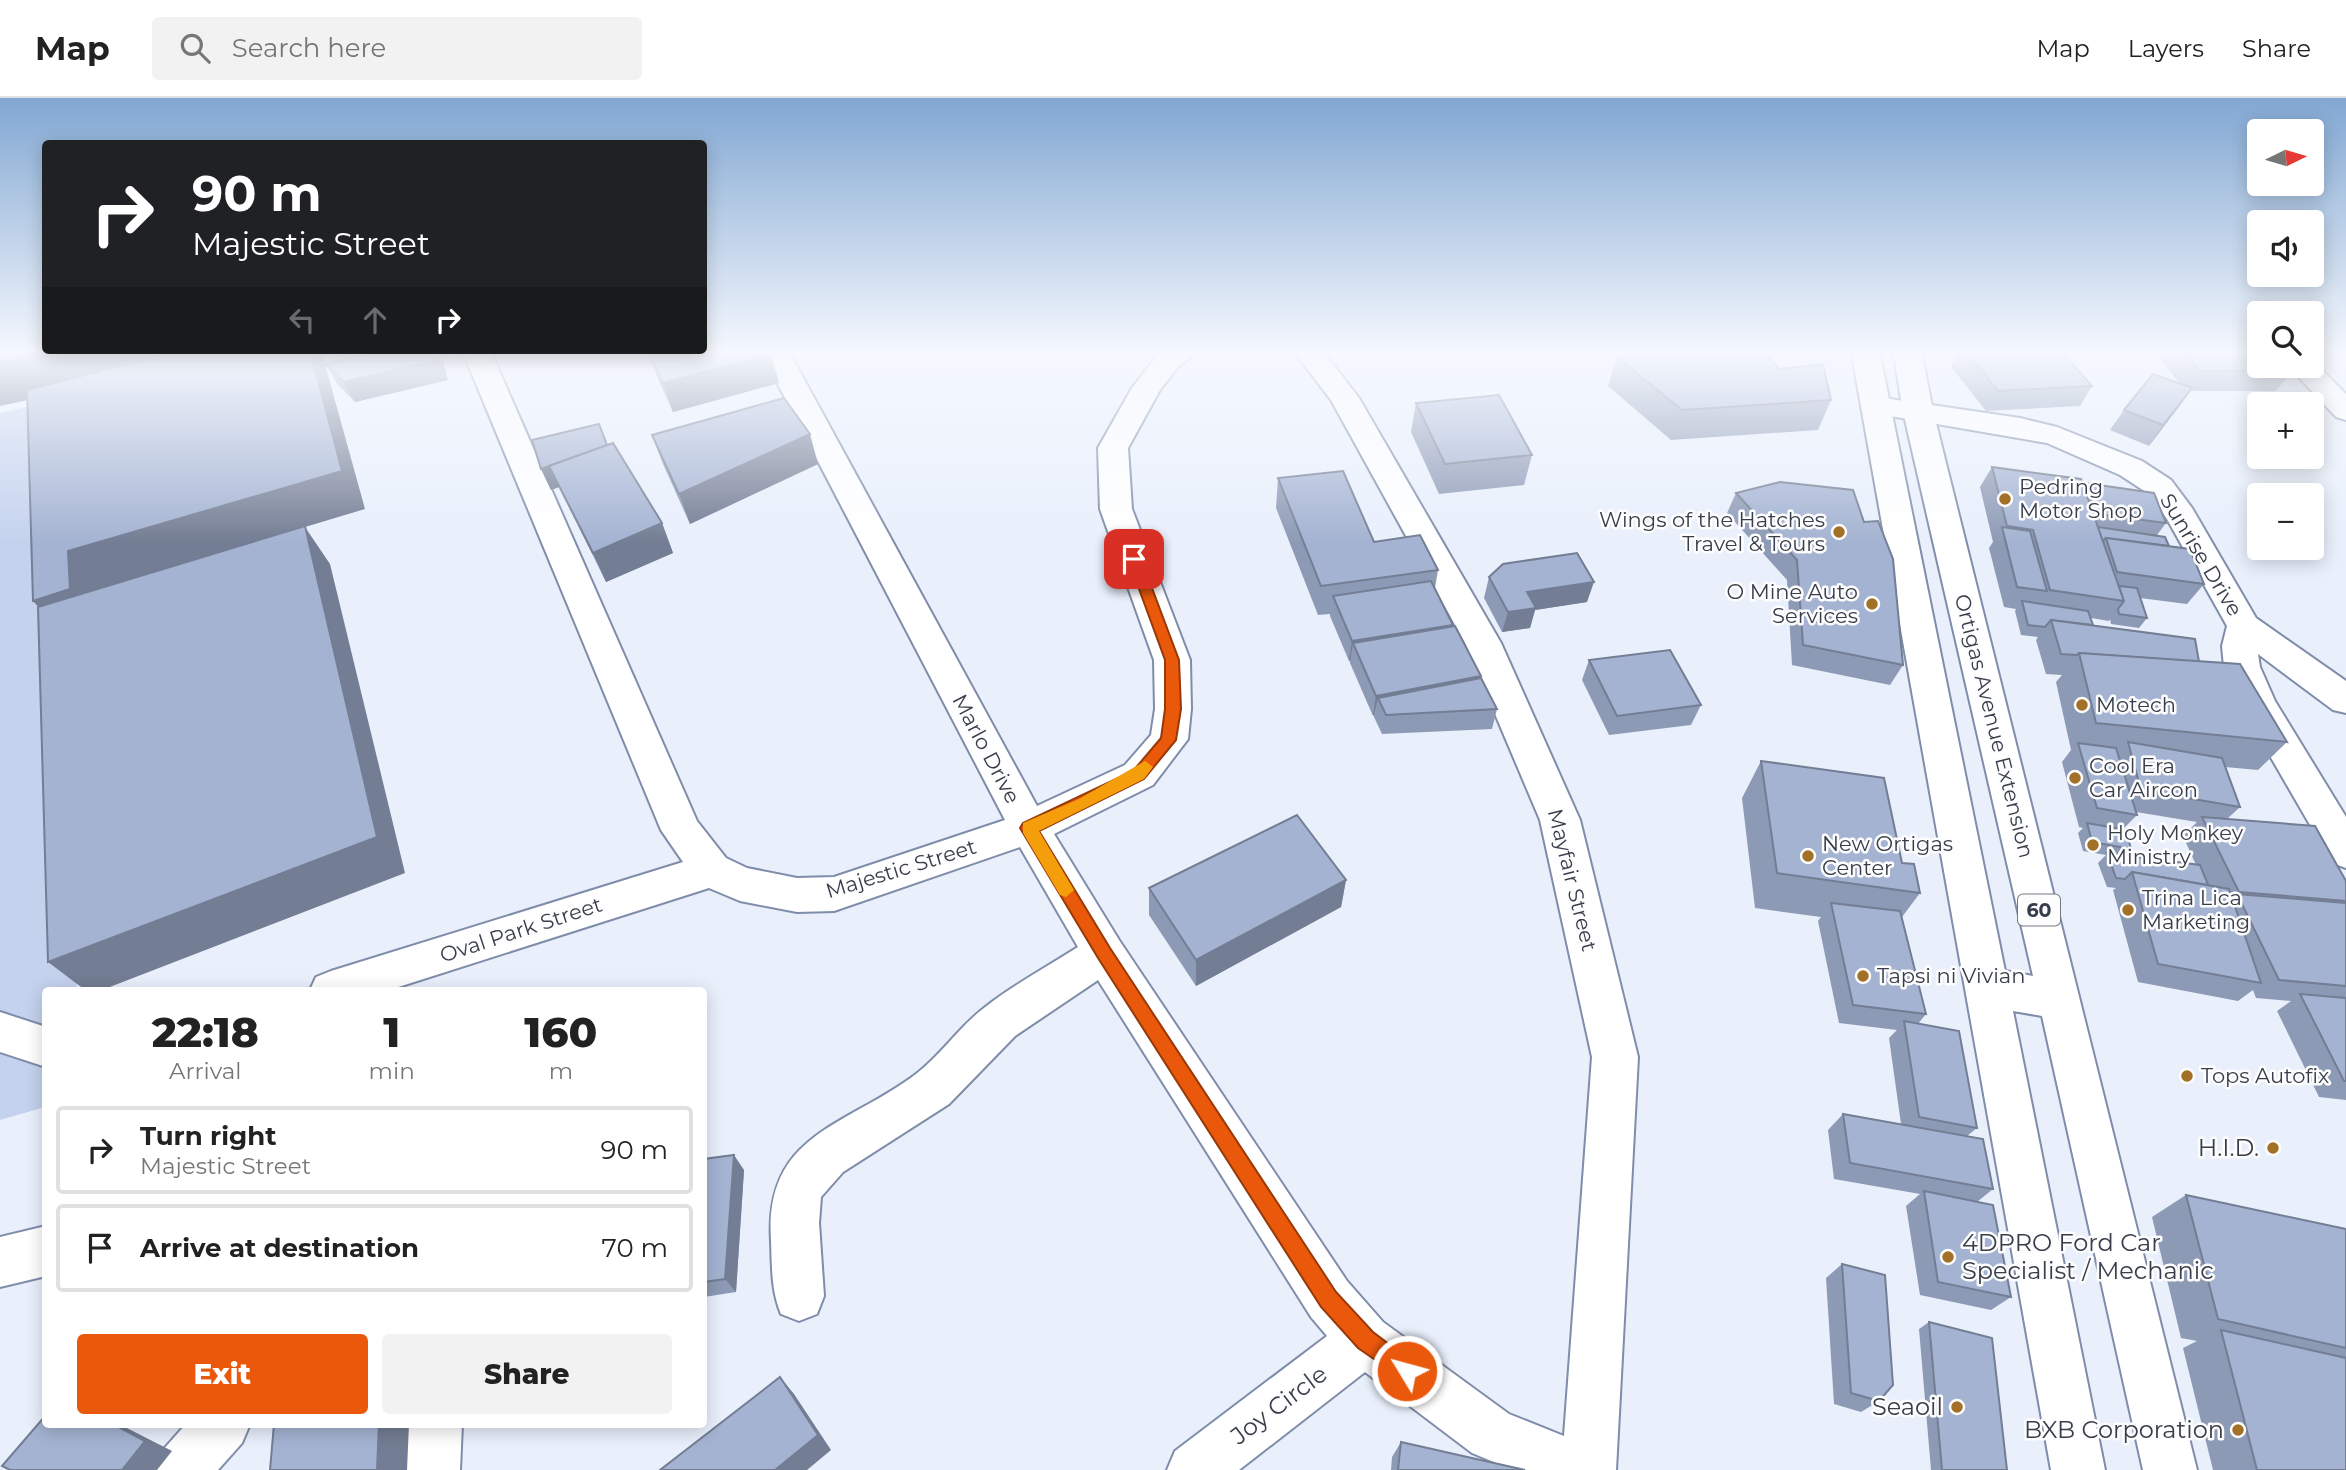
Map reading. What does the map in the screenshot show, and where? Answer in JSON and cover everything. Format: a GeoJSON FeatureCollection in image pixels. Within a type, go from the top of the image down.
{"type":"FeatureCollection","features":[{"type":"Feature","properties":{"kind":"street","name":"Majestic Street"},"geometry":{"type":"LineString","coordinates":[[504,414],[681,830],[712,870],[740,884],[797,895],[834,894],[1029,828],[1139,775],[1168,740],[1173,709],[1172,660],[1116,509],[1113,448],[1132,414]]}},
{"type":"Feature","properties":{"kind":"street","name":"Marlo Drive"},"geometry":{"type":"LineString","coordinates":[[808,414],[1029,828],[1104,953],[1329,1299],[1365,1340],[1492,1434],[1580,1470]]}},
{"type":"Feature","properties":{"kind":"street","name":"Mayfair Street"},"geometry":{"type":"LineString","coordinates":[[1353,414],[1483,643],[1560,820],[1615,1057],[1589,1470]]}},
{"type":"Feature","properties":{"kind":"street"},"geometry":{"type":"LineString","coordinates":[[1878,414],[1882,452],[2078,1470]]}},
{"type":"Feature","properties":{"kind":"street","name":"Ortigas Avenue Extension"},"geometry":{"type":"LineString","coordinates":[[1919,414],[2060,1000],[2169,1470]]}},
{"type":"Feature","properties":{"kind":"street","name":"Sunrise Drive"},"geometry":{"type":"LineString","coordinates":[[1937,414],[2020,427],[2057,436],[2131,468],[2150,480],[2160,487],[2181,515],[2244,626],[2346,700]]}},
{"type":"Feature","properties":{"kind":"street"},"geometry":{"type":"LineString","coordinates":[[2244,626],[2240,646],[2242,667],[2258,704],[2346,852]]}},
{"type":"Feature","properties":{"kind":"street","name":"Oval Park Street"},"geometry":{"type":"LineString","coordinates":[[341,987],[712,870]]}},
{"type":"Feature","properties":{"kind":"street"},"geometry":{"type":"LineString","coordinates":[[799,1296],[794,1223],[797,1188],[826,1156],[933,1090],[999,1022],[1104,953]]}},
{"type":"Feature","properties":{"kind":"street"},"geometry":{"type":"LineString","coordinates":[[1986,987],[2060,1000]]}},
{"type":"Feature","properties":{"kind":"street"},"geometry":{"type":"LineString","coordinates":[[0,1032],[42,1046]]}},
{"type":"Feature","properties":{"kind":"street"},"geometry":{"type":"LineString","coordinates":[[0,1262],[42,1252]]}},
{"type":"Feature","properties":{"kind":"street","name":"Joy Circle"},"geometry":{"type":"LineString","coordinates":[[1194,1470],[1365,1340]]}},
{"type":"Feature","properties":{"kind":"street"},"geometry":{"type":"LineString","coordinates":[[181,1470],[219,1428]]}},
{"type":"Feature","properties":{"kind":"street"},"geometry":{"type":"LineString","coordinates":[[433,1470],[435,1428]]}},
{"type":"Feature","properties":{"kind":"shaded area"},"geometry":{"type":"Polygon","coordinates":[[[0,414],[49,414],[77,987],[42,987],[42,1108],[0,1120],[0,414]]]}},
{"type":"Feature","properties":{"kind":"building"},"geometry":{"type":"Polygon","coordinates":[[[28,414],[327,414],[342,471],[68,551],[70,589],[33,601],[28,414]]]}},
{"type":"Feature","properties":{"kind":"building"},"geometry":{"type":"Polygon","coordinates":[[[727,414],[796,414],[810,434],[679,494],[652,435],[727,414]]]}},
{"type":"Feature","properties":{"kind":"building"},"geometry":{"type":"Polygon","coordinates":[[[1421,414],[1509,414],[1532,455],[1445,464],[1421,414]]]}},
{"type":"Feature","properties":{"kind":"building"},"geometry":{"type":"Polygon","coordinates":[[[2134,414],[2172,414],[2163,425],[2134,414]]]}},
{"type":"Feature","properties":{"kind":"building"},"geometry":{"type":"Polygon","coordinates":[[[599,424],[607,445],[541,469],[532,440],[599,424]]]}},
{"type":"Feature","properties":{"kind":"building"},"geometry":{"type":"Polygon","coordinates":[[[613,443],[662,523],[593,553],[549,466],[613,443]]]}},
{"type":"Feature","properties":{"kind":"building"},"geometry":{"type":"Polygon","coordinates":[[[1992,467],[2081,479],[2124,601],[2050,590],[2033,530],[2007,526],[1992,467]]]}},
{"type":"Feature","properties":{"kind":"building"},"geometry":{"type":"Polygon","coordinates":[[[1343,471],[1374,542],[1420,535],[1438,570],[1321,586],[1278,478],[1343,471]]]}},
{"type":"Feature","properties":{"kind":"building"},"geometry":{"type":"Polygon","coordinates":[[[1780,482],[1853,490],[1864,522],[1878,521],[1893,559],[1903,665],[1803,645],[1797,560],[1736,493],[1780,482]]]}},
{"type":"Feature","properties":{"kind":"building"},"geometry":{"type":"Polygon","coordinates":[[[2085,483],[2154,493],[2166,523],[2096,514],[2085,483]]]}},
{"type":"Feature","properties":{"kind":"building"},"geometry":{"type":"Polygon","coordinates":[[[305,526],[377,837],[48,962],[38,607],[305,526]]]}},
{"type":"Feature","properties":{"kind":"building"},"geometry":{"type":"Polygon","coordinates":[[[2002,527],[2030,531],[2047,591],[2017,587],[2002,527]]]}},
{"type":"Feature","properties":{"kind":"building"},"geometry":{"type":"Polygon","coordinates":[[[2098,527],[2165,537],[2169,546],[2106,538],[2103,541],[2098,527]]]}},
{"type":"Feature","properties":{"kind":"building"},"geometry":{"type":"Polygon","coordinates":[[[2106,538],[2190,549],[2204,584],[2117,572],[2106,538]]]}},
{"type":"Feature","properties":{"kind":"building"},"geometry":{"type":"Polygon","coordinates":[[[1577,553],[1594,582],[1527,592],[1536,608],[1508,612],[1489,577],[1503,564],[1577,553]]]}},
{"type":"Feature","properties":{"kind":"building"},"geometry":{"type":"Polygon","coordinates":[[[1431,581],[1453,625],[1352,641],[1333,596],[1431,581]]]}},
{"type":"Feature","properties":{"kind":"building"},"geometry":{"type":"Polygon","coordinates":[[[2119,586],[2137,588],[2147,618],[2119,614],[2118,609],[2124,601],[2119,586]]]}},
{"type":"Feature","properties":{"kind":"building"},"geometry":{"type":"Polygon","coordinates":[[[2022,601],[2088,611],[2093,625],[2051,620],[2045,627],[2028,625],[2022,601]]]}},
{"type":"Feature","properties":{"kind":"building"},"geometry":{"type":"Polygon","coordinates":[[[2051,620],[2195,639],[2199,662],[2061,654],[2051,620]]]}},
{"type":"Feature","properties":{"kind":"building"},"geometry":{"type":"Polygon","coordinates":[[[1455,626],[1481,676],[1376,696],[1353,643],[1455,626]]]}},
{"type":"Feature","properties":{"kind":"building"},"geometry":{"type":"Polygon","coordinates":[[[1670,650],[1701,705],[1617,716],[1589,660],[1670,650]]]}},
{"type":"Feature","properties":{"kind":"building"},"geometry":{"type":"Polygon","coordinates":[[[2079,653],[2240,664],[2287,742],[2096,723],[2079,653]]]}},
{"type":"Feature","properties":{"kind":"building"},"geometry":{"type":"Polygon","coordinates":[[[1481,678],[1497,709],[1386,715],[1378,698],[1481,678]]]}},
{"type":"Feature","properties":{"kind":"building"},"geometry":{"type":"Polygon","coordinates":[[[2128,742],[2222,758],[2240,807],[2141,790],[2128,742]]]}},
{"type":"Feature","properties":{"kind":"building"},"geometry":{"type":"Polygon","coordinates":[[[2078,743],[2116,748],[2137,815],[2097,808],[2078,743]]]}},
{"type":"Feature","properties":{"kind":"building"},"geometry":{"type":"Polygon","coordinates":[[[1761,761],[1884,778],[1902,863],[1914,864],[1920,893],[1777,873],[1761,761]]]}},
{"type":"Feature","properties":{"kind":"building"},"geometry":{"type":"Polygon","coordinates":[[[1297,815],[1346,880],[1196,960],[1149,888],[1297,815]]]}},
{"type":"Feature","properties":{"kind":"building"},"geometry":{"type":"Polygon","coordinates":[[[2202,817],[2315,826],[2346,881],[2346,901],[2239,892],[2202,817]]]}},
{"type":"Feature","properties":{"kind":"building"},"geometry":{"type":"Polygon","coordinates":[[[2087,823],[2126,830],[2131,849],[2092,842],[2087,823]]]}},
{"type":"Feature","properties":{"kind":"building"},"geometry":{"type":"Polygon","coordinates":[[[2107,853],[2200,865],[2208,885],[2132,872],[2125,879],[2116,878],[2107,853]]]}},
{"type":"Feature","properties":{"kind":"building"},"geometry":{"type":"Polygon","coordinates":[[[2132,872],[2229,889],[2261,983],[2158,964],[2132,872]]]}},
{"type":"Feature","properties":{"kind":"building"},"geometry":{"type":"Polygon","coordinates":[[[2237,894],[2346,903],[2346,986],[2279,980],[2237,894]]]}},
{"type":"Feature","properties":{"kind":"building"},"geometry":{"type":"Polygon","coordinates":[[[1831,903],[1900,911],[1926,1014],[1853,1005],[1831,903]]]}},
{"type":"Feature","properties":{"kind":"building"},"geometry":{"type":"Polygon","coordinates":[[[2300,994],[2346,998],[2346,1081],[2344,1081],[2300,994]]]}},
{"type":"Feature","properties":{"kind":"building"},"geometry":{"type":"Polygon","coordinates":[[[1904,1021],[1959,1031],[1977,1128],[1919,1117],[1904,1021]]]}},
{"type":"Feature","properties":{"kind":"building"},"geometry":{"type":"Polygon","coordinates":[[[1843,1114],[1983,1139],[1993,1189],[1850,1163],[1843,1114]]]}},
{"type":"Feature","properties":{"kind":"building"},"geometry":{"type":"Polygon","coordinates":[[[734,1155],[725,1279],[707,1282],[707,1159],[734,1155]]]}},
{"type":"Feature","properties":{"kind":"building"},"geometry":{"type":"Polygon","coordinates":[[[1924,1191],[1993,1205],[2011,1297],[1938,1282],[1924,1191]]]}},
{"type":"Feature","properties":{"kind":"building"},"geometry":{"type":"Polygon","coordinates":[[[2186,1195],[2346,1229],[2346,1348],[2218,1319],[2186,1195]]]}},
{"type":"Feature","properties":{"kind":"building"},"geometry":{"type":"Polygon","coordinates":[[[1842,1264],[1885,1275],[1893,1385],[1879,1401],[1851,1393],[1842,1264]]]}},
{"type":"Feature","properties":{"kind":"building","name":"Seaoil"},"geometry":{"type":"Polygon","coordinates":[[[1929,1322],[1992,1338],[2007,1470],[1942,1470],[1929,1322]]]}},
{"type":"Feature","properties":{"kind":"building"},"geometry":{"type":"Polygon","coordinates":[[[2221,1330],[2346,1358],[2346,1470],[2257,1470],[2221,1330]]]}},
{"type":"Feature","properties":{"kind":"building"},"geometry":{"type":"Polygon","coordinates":[[[780,1377],[818,1435],[775,1470],[660,1470],[780,1377]]]}},
{"type":"Feature","properties":{"kind":"building"},"geometry":{"type":"Polygon","coordinates":[[[42,1420],[42,1428],[121,1428],[145,1441],[122,1470],[10,1470],[2,1466],[42,1420]]]}},
{"type":"Feature","properties":{"kind":"building"},"geometry":{"type":"Polygon","coordinates":[[[274,1428],[379,1428],[377,1470],[270,1470],[274,1428]]]}},
{"type":"Feature","properties":{"kind":"building"},"geometry":{"type":"Polygon","coordinates":[[[1401,1442],[1525,1470],[1398,1470],[1401,1442]]]}},
{"type":"Feature","properties":{"kind":"slow traffic"},"geometry":{"type":"LineString","coordinates":[[1066,890],[1029,828],[1139,775],[1145,767]]}},
{"type":"Feature","properties":{"kind":"place","name":"Pedring Motor Shop"},"geometry":{"type":"Point","coordinates":[2005,499]}},
{"type":"Feature","properties":{"kind":"place","name":"Wings of the Hatches Travel & Tours"},"geometry":{"type":"Point","coordinates":[1839,532]}},
{"type":"Feature","properties":{"kind":"place","name":"O Mine Auto Services"},"geometry":{"type":"Point","coordinates":[1872,604]}},
{"type":"Feature","properties":{"kind":"place","name":"Motech"},"geometry":{"type":"Point","coordinates":[2082,705]}},
{"type":"Feature","properties":{"kind":"place","name":"Cool Era Car Aircon"},"geometry":{"type":"Point","coordinates":[2075,778]}},
{"type":"Feature","properties":{"kind":"place","name":"Holy Monkey Ministry"},"geometry":{"type":"Point","coordinates":[2093,845]}},
{"type":"Feature","properties":{"kind":"place","name":"New Ortigas Center"},"geometry":{"type":"Point","coordinates":[1808,856]}},
{"type":"Feature","properties":{"kind":"place","name":"Trina Lica Marketing"},"geometry":{"type":"Point","coordinates":[2128,910]}},
{"type":"Feature","properties":{"kind":"place","name":"Tapsi ni Vivian"},"geometry":{"type":"Point","coordinates":[1863,976]}},
{"type":"Feature","properties":{"kind":"place","name":"Tops Autofix"},"geometry":{"type":"Point","coordinates":[2187,1076]}},
{"type":"Feature","properties":{"kind":"place","name":"H.I.D."},"geometry":{"type":"Point","coordinates":[2273,1148]}},
{"type":"Feature","properties":{"kind":"place","name":"4DPRO Ford Car Specialist / Mechanic"},"geometry":{"type":"Point","coordinates":[1948,1257]}},
{"type":"Feature","properties":{"kind":"place","name":"Seaoil"},"geometry":{"type":"Point","coordinates":[1957,1407]}},
{"type":"Feature","properties":{"kind":"place","name":"BXB Corporation"},"geometry":{"type":"Point","coordinates":[2238,1430]}},
{"type":"Feature","properties":{"kind":"route"},"geometry":{"type":"LineString","coordinates":[[1134,559],[1172,660],[1173,709],[1168,740],[1139,775],[1029,828],[1104,953],[1329,1299],[1365,1340],[1407,1371]]}}]}
